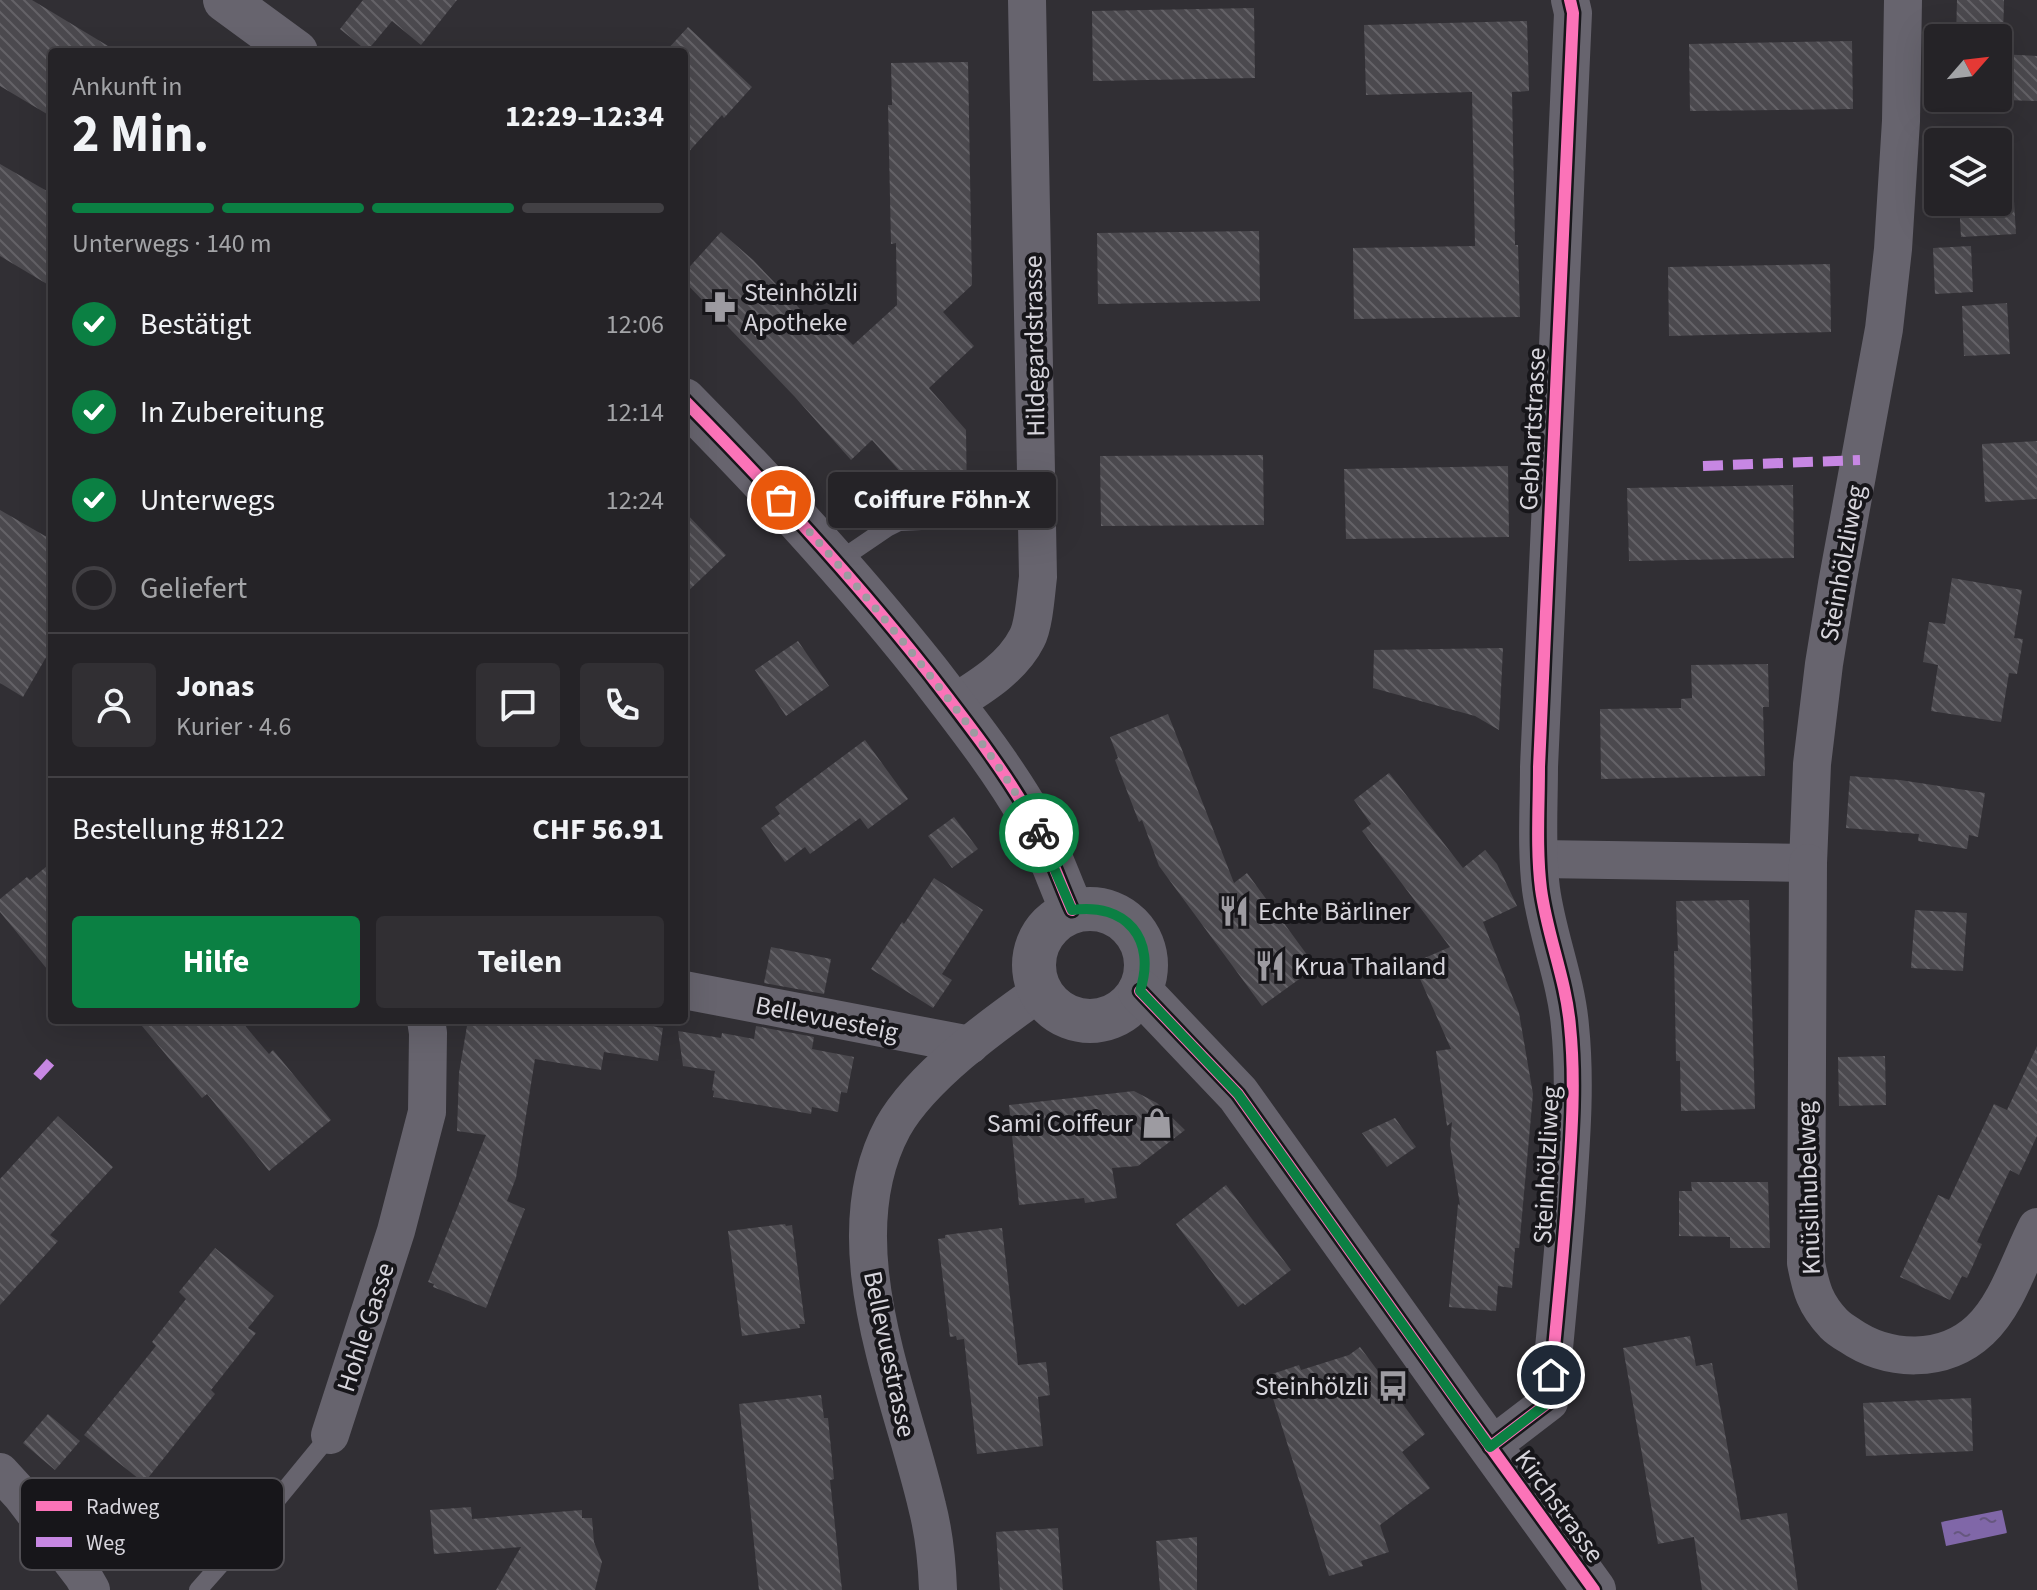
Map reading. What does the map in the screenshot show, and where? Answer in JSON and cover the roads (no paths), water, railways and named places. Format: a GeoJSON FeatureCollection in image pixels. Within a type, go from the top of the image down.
{"type":"FeatureCollection","features":[{"type":"Feature","properties":{"kind":"street"},"geometry":{"type":"LineString","coordinates":[[225,0],[291,48]]}},
{"type":"Feature","properties":{"kind":"street","name":"Hildegardstrasse"},"geometry":{"type":"LineString","coordinates":[[953,704],[993,678],[1028,637],[1038,577],[1027,0]]}},
{"type":"Feature","properties":{"kind":"street","name":"Gebhartstrasse"},"geometry":{"type":"LineString","coordinates":[[1539,859],[1539,767],[1573,13],[1570,0]]}},
{"type":"Feature","properties":{"kind":"street","name":"Steinhölzliweg"},"geometry":{"type":"LineString","coordinates":[[1808,863],[1812,764],[1824,664],[1886,316],[1901,121],[1903,0]]}},
{"type":"Feature","properties":{"kind":"street"},"geometry":{"type":"LineString","coordinates":[[688,404],[837,562],[953,704],[1029,814],[1072,910]]}},
{"type":"Feature","properties":{"kind":"street"},"geometry":{"type":"LineString","coordinates":[[1539,859],[1808,863]]}},
{"type":"Feature","properties":{"kind":"street","name":"Steinhölzliweg"},"geometry":{"type":"LineString","coordinates":[[1490,1447],[1549,1402],[1560,1294],[1572,1137],[1572,1063],[1565,993],[1547,920],[1539,859]]}},
{"type":"Feature","properties":{"kind":"street","name":"Knüslihubelweg"},"geometry":{"type":"LineString","coordinates":[[1808,863],[1805,1207],[1806,1263],[1813,1295],[1835,1325],[1857,1341],[1900,1355],[1924,1356],[1945,1351],[1963,1343],[1980,1330],[1997,1311],[2037,1227]]}},
{"type":"Feature","properties":{"kind":"street"},"geometry":{"type":"LineString","coordinates":[[1072,910],[1105,910],[1133,928],[1142,942],[1146,975],[1140,991],[1130,1005],[1116,1015],[1099,1021],[1082,1021],[1065,1016],[1050,1006],[1040,992],[1033,960],[1037,944],[1057,918],[1072,910]]}},
{"type":"Feature","properties":{"kind":"street","name":"Bellevuesteig"},"geometry":{"type":"LineString","coordinates":[[688,991],[970,1045]]}},
{"type":"Feature","properties":{"kind":"street","name":"Kirchstrasse"},"geometry":{"type":"LineString","coordinates":[[1140,991],[1238,1094],[1594,1590]]}},
{"type":"Feature","properties":{"kind":"street","name":"Bellevuestrasse"},"geometry":{"type":"LineString","coordinates":[[938,1590],[936,1556],[927,1506],[875,1310],[869,1249],[871,1199],[879,1158],[894,1125],[914,1098],[970,1045],[1040,992]]}},
{"type":"Feature","properties":{"kind":"street","name":"Hohle Gasse"},"geometry":{"type":"LineString","coordinates":[[330,1435],[396,1231],[427,1112],[427,1024]]}},
{"type":"Feature","properties":{"kind":"street"},"geometry":{"type":"LineString","coordinates":[[0,1472],[20,1495]]}},
{"type":"Feature","properties":{"kind":"street"},"geometry":{"type":"LineString","coordinates":[[78,1570],[91,1590]]}},
{"type":"Feature","properties":{"kind":"lane"},"geometry":{"type":"LineString","coordinates":[[837,562],[899,522],[1037,516]]}},
{"type":"Feature","properties":{"kind":"lane","name":"Hohle Gasse"},"geometry":{"type":"LineString","coordinates":[[284,1491],[330,1435]]}},
{"type":"Feature","properties":{"kind":"lane","name":"Hohle Gasse"},"geometry":{"type":"LineString","coordinates":[[198,1590],[216,1570]]}},
{"type":"Feature","properties":{"kind":"water"},"geometry":{"type":"Polygon","coordinates":[[[2002,1510],[2007,1533],[1946,1546],[1941,1522],[2002,1510]]]}},
{"type":"Feature","properties":{"kind":"place","name":"Steinhölzli Apotheke"},"geometry":{"type":"Point","coordinates":[720,307]}},
{"type":"Feature","properties":{"kind":"place","name":"Coiffure Föhn-X"},"geometry":{"type":"Point","coordinates":[781,500]}},
{"type":"Feature","properties":{"kind":"place","name":"Echte Bärliner"},"geometry":{"type":"Point","coordinates":[1234,911]}},
{"type":"Feature","properties":{"kind":"place","name":"Krua Thailand"},"geometry":{"type":"Point","coordinates":[1270,966]}},
{"type":"Feature","properties":{"kind":"place","name":"Sami Coiffeur"},"geometry":{"type":"Point","coordinates":[1157,1123]}},
{"type":"Feature","properties":{"kind":"place","name":"Steinhölzli"},"geometry":{"type":"Point","coordinates":[1393,1386]}}]}
